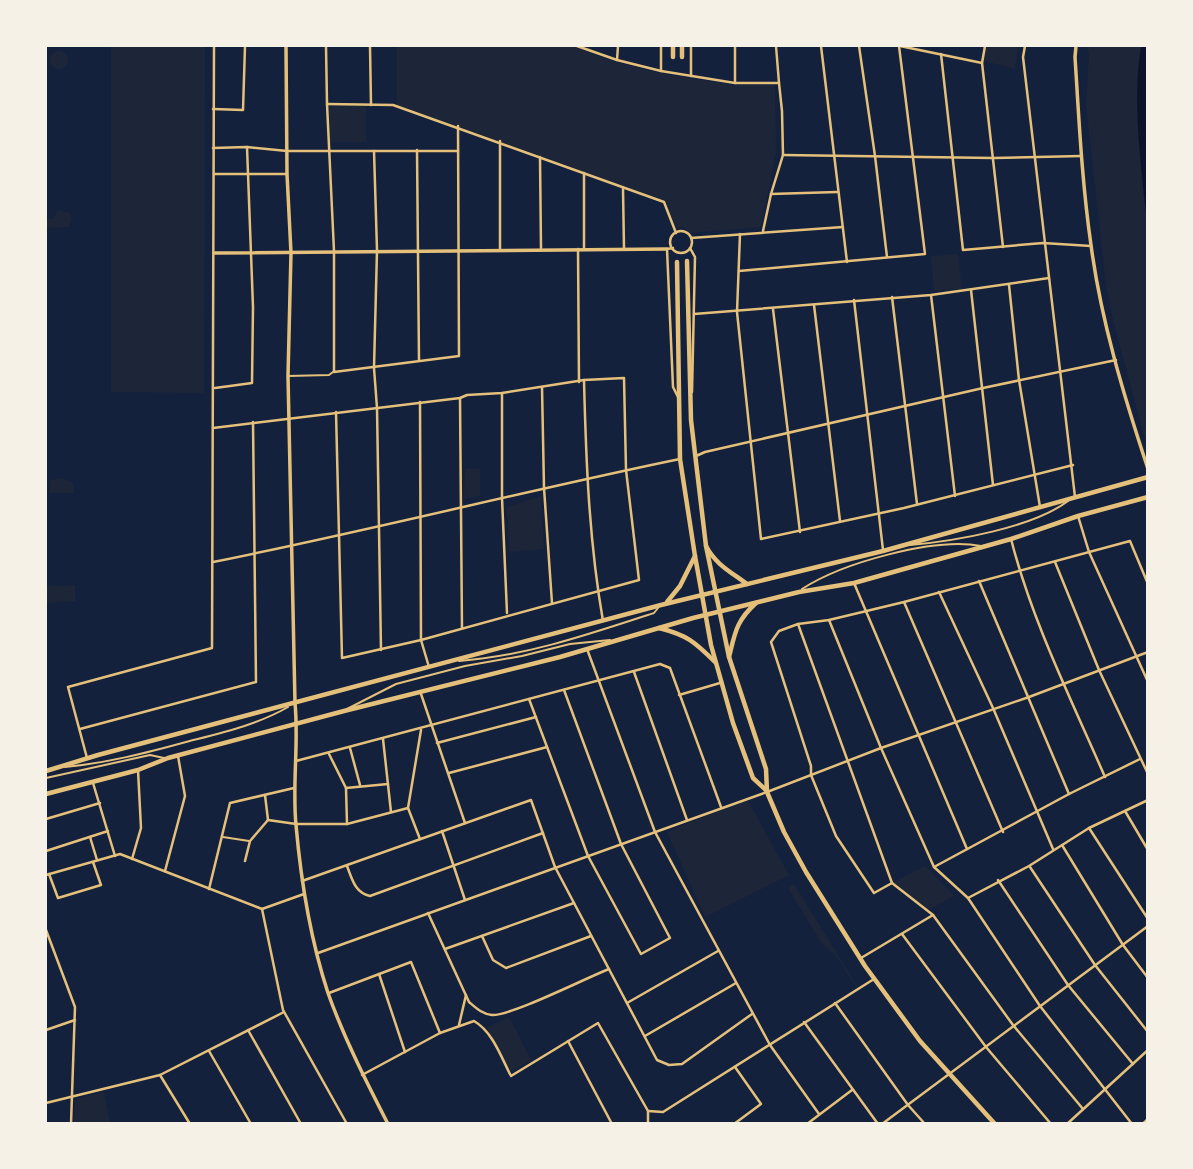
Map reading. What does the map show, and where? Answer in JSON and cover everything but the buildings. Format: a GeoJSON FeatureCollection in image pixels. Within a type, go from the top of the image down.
{"type":"FeatureCollection","features":[{"type":"Feature","properties":{"kind":"main road"},"geometry":{"type":"LineString","coordinates":[[673,46],[673,57]]}},
{"type":"Feature","properties":{"kind":"main road"},"geometry":{"type":"LineString","coordinates":[[682,46],[682,57]]}},
{"type":"Feature","properties":{"kind":"main road"},"geometry":{"type":"LineString","coordinates":[[687,261],[690,398],[694,457],[706,546],[729,657],[766,769],[767,792],[790,842],[874,979],[920,1041],[995,1124]]}},
{"type":"Feature","properties":{"kind":"main road"},"geometry":{"type":"LineString","coordinates":[[677,262],[680,459],[695,555],[721,682],[752,778],[767,792]]}},
{"type":"Feature","properties":{"kind":"main road"},"geometry":{"type":"LineString","coordinates":[[46,771],[663,604],[883,551],[1147,477]]}},
{"type":"Feature","properties":{"kind":"main road"},"geometry":{"type":"LineString","coordinates":[[46,794],[138,771],[168,758],[658,628],[799,592],[854,583],[1147,497]]}},
{"type":"Feature","properties":{"kind":"main road"},"geometry":{"type":"LineString","coordinates":[[706,546],[726,572],[748,585]]}},
{"type":"Feature","properties":{"kind":"main road"},"geometry":{"type":"LineString","coordinates":[[663,604],[680,586],[695,555]]}},
{"type":"Feature","properties":{"kind":"main road"},"geometry":{"type":"LineString","coordinates":[[729,657],[738,623],[743,614],[756,603]]}},
{"type":"Feature","properties":{"kind":"main road"},"geometry":{"type":"LineString","coordinates":[[658,628],[690,638],[715,662]]}},
{"type":"Feature","properties":{"kind":"street"},"geometry":{"type":"LineString","coordinates":[[87,758],[68,687],[212,648],[214,46]]}},
{"type":"Feature","properties":{"kind":"street"},"geometry":{"type":"LineString","coordinates":[[213,109],[243,110],[245,46]]}},
{"type":"Feature","properties":{"kind":"street"},"geometry":{"type":"LineString","coordinates":[[286,46],[291,253],[288,376],[297,724],[294,788],[296,824],[304,894],[329,993],[362,1074],[388,1124]]}},
{"type":"Feature","properties":{"kind":"street"},"geometry":{"type":"LineString","coordinates":[[326,46],[334,251],[334,372],[459,356],[458,127]]}},
{"type":"Feature","properties":{"kind":"street"},"geometry":{"type":"LineString","coordinates":[[370,46],[370,105]]}},
{"type":"Feature","properties":{"kind":"street"},"geometry":{"type":"LineString","coordinates":[[577,46],[661,71],[735,83],[779,83]]}},
{"type":"Feature","properties":{"kind":"street"},"geometry":{"type":"LineString","coordinates":[[617,60],[618,46]]}},
{"type":"Feature","properties":{"kind":"street"},"geometry":{"type":"LineString","coordinates":[[661,46],[661,71]]}},
{"type":"Feature","properties":{"kind":"street"},"geometry":{"type":"LineString","coordinates":[[691,46],[691,76]]}},
{"type":"Feature","properties":{"kind":"street"},"geometry":{"type":"LineString","coordinates":[[735,83],[736,46]]}},
{"type":"Feature","properties":{"kind":"street"},"geometry":{"type":"LineString","coordinates":[[763,231],[783,155],[776,46]]}},
{"type":"Feature","properties":{"kind":"street"},"geometry":{"type":"LineString","coordinates":[[821,46],[846,262]]}},
{"type":"Feature","properties":{"kind":"street"},"geometry":{"type":"LineString","coordinates":[[859,46],[876,156],[887,257]]}},
{"type":"Feature","properties":{"kind":"street"},"geometry":{"type":"LineString","coordinates":[[739,271],[925,254],[915,156],[899,46],[982,63]]}},
{"type":"Feature","properties":{"kind":"street"},"geometry":{"type":"LineString","coordinates":[[985,46],[982,63],[1003,247]]}},
{"type":"Feature","properties":{"kind":"street"},"geometry":{"type":"LineString","coordinates":[[1024,46],[1023,57],[1044,243],[1073,465],[1074,498]]}},
{"type":"Feature","properties":{"kind":"street"},"geometry":{"type":"LineString","coordinates":[[1076,46],[1074,57],[1081,156],[1091,246],[1116,360],[1147,469]]}},
{"type":"Feature","properties":{"kind":"street"},"geometry":{"type":"LineString","coordinates":[[941,54],[963,250],[1044,243],[1091,246]]}},
{"type":"Feature","properties":{"kind":"street"},"geometry":{"type":"LineString","coordinates":[[327,104],[394,105],[500,141],[623,189],[664,202],[676,233]]}},
{"type":"Feature","properties":{"kind":"street"},"geometry":{"type":"LineString","coordinates":[[500,141],[500,249]]}},
{"type":"Feature","properties":{"kind":"street"},"geometry":{"type":"LineString","coordinates":[[214,388],[252,383],[247,147]]}},
{"type":"Feature","properties":{"kind":"street"},"geometry":{"type":"LineString","coordinates":[[213,148],[458,151]]}},
{"type":"Feature","properties":{"kind":"street"},"geometry":{"type":"LineString","coordinates":[[417,149],[419,360]]}},
{"type":"Feature","properties":{"kind":"street"},"geometry":{"type":"LineString","coordinates":[[374,151],[377,250],[374,368],[381,650]]}},
{"type":"Feature","properties":{"kind":"street"},"geometry":{"type":"LineString","coordinates":[[783,155],[993,158],[1081,156]]}},
{"type":"Feature","properties":{"kind":"street"},"geometry":{"type":"LineString","coordinates":[[540,157],[541,248]]}},
{"type":"Feature","properties":{"kind":"street"},"geometry":{"type":"LineString","coordinates":[[584,173],[584,248]]}},
{"type":"Feature","properties":{"kind":"street"},"geometry":{"type":"LineString","coordinates":[[213,174],[287,174]]}},
{"type":"Feature","properties":{"kind":"street"},"geometry":{"type":"LineString","coordinates":[[623,189],[624,248]]}},
{"type":"Feature","properties":{"kind":"street"},"geometry":{"type":"LineString","coordinates":[[771,194],[837,192]]}},
{"type":"Feature","properties":{"kind":"street"},"geometry":{"type":"LineString","coordinates":[[691,238],[763,231],[843,228]]}},
{"type":"Feature","properties":{"kind":"street"},"geometry":{"type":"LineString","coordinates":[[679,399],[673,387],[670,248],[671,238],[676,233],[687,233],[691,238],[690,248],[695,257],[693,386],[690,398]]}},
{"type":"Feature","properties":{"kind":"street"},"geometry":{"type":"LineString","coordinates":[[740,234],[737,312],[761,539],[955,496],[1073,465]]}},
{"type":"Feature","properties":{"kind":"street"},"geometry":{"type":"LineString","coordinates":[[215,253],[541,248],[670,248],[681,253],[690,248]]}},
{"type":"Feature","properties":{"kind":"street"},"geometry":{"type":"LineString","coordinates":[[578,249],[579,382]]}},
{"type":"Feature","properties":{"kind":"street"},"geometry":{"type":"LineString","coordinates":[[694,314],[931,295],[1049,278]]}},
{"type":"Feature","properties":{"kind":"street"},"geometry":{"type":"LineString","coordinates":[[1009,284],[1019,380],[1040,507]]}},
{"type":"Feature","properties":{"kind":"street"},"geometry":{"type":"LineString","coordinates":[[971,290],[993,485]]}},
{"type":"Feature","properties":{"kind":"street"},"geometry":{"type":"LineString","coordinates":[[931,295],[955,496]]}},
{"type":"Feature","properties":{"kind":"street"},"geometry":{"type":"LineString","coordinates":[[892,297],[917,504]]}},
{"type":"Feature","properties":{"kind":"street"},"geometry":{"type":"LineString","coordinates":[[854,300],[883,551]]}},
{"type":"Feature","properties":{"kind":"street"},"geometry":{"type":"LineString","coordinates":[[814,305],[840,521]]}},
{"type":"Feature","properties":{"kind":"street"},"geometry":{"type":"LineString","coordinates":[[773,309],[800,532]]}},
{"type":"Feature","properties":{"kind":"street"},"geometry":{"type":"LineString","coordinates":[[694,457],[705,452],[983,388],[1116,360]]}},
{"type":"Feature","properties":{"kind":"street"},"geometry":{"type":"LineString","coordinates":[[213,428],[289,417],[460,398],[467,395],[502,393],[584,380],[624,378],[626,470],[639,580],[421,640],[342,658],[336,412]]}},
{"type":"Feature","properties":{"kind":"street"},"geometry":{"type":"LineString","coordinates":[[584,380],[586,478],[597,591],[603,621]]}},
{"type":"Feature","properties":{"kind":"street"},"geometry":{"type":"LineString","coordinates":[[542,387],[544,488],[552,603]]}},
{"type":"Feature","properties":{"kind":"street"},"geometry":{"type":"LineString","coordinates":[[502,393],[502,498],[507,615]]}},
{"type":"Feature","properties":{"kind":"street"},"geometry":{"type":"LineString","coordinates":[[460,398],[462,628]]}},
{"type":"Feature","properties":{"kind":"street"},"geometry":{"type":"LineString","coordinates":[[419,402],[421,640],[429,668]]}},
{"type":"Feature","properties":{"kind":"street"},"geometry":{"type":"LineString","coordinates":[[80,730],[256,682],[253,422]]}},
{"type":"Feature","properties":{"kind":"street"},"geometry":{"type":"LineString","coordinates":[[213,562],[338,537],[420,515],[680,459]]}},
{"type":"Feature","properties":{"kind":"street"},"geometry":{"type":"LineString","coordinates":[[1078,516],[1088,552],[1147,682]]}},
{"type":"Feature","properties":{"kind":"street"},"geometry":{"type":"LineString","coordinates":[[1011,539],[1019,571],[1063,683],[1105,777]]}},
{"type":"Feature","properties":{"kind":"street"},"geometry":{"type":"LineString","coordinates":[[892,883],[873,893],[836,836],[811,775],[811,766],[771,642],[779,631],[1130,541],[1147,584]]}},
{"type":"Feature","properties":{"kind":"street"},"geometry":{"type":"LineString","coordinates":[[1055,562],[1099,670],[1147,774]]}},
{"type":"Feature","properties":{"kind":"street"},"geometry":{"type":"LineString","coordinates":[[979,581],[1069,794]]}},
{"type":"Feature","properties":{"kind":"street"},"geometry":{"type":"LineString","coordinates":[[854,583],[967,849]]}},
{"type":"Feature","properties":{"kind":"street"},"geometry":{"type":"LineString","coordinates":[[939,592],[993,708],[1053,849]]}},
{"type":"Feature","properties":{"kind":"street"},"geometry":{"type":"LineString","coordinates":[[904,601],[1003,832]]}},
{"type":"Feature","properties":{"kind":"street"},"geometry":{"type":"LineString","coordinates":[[829,620],[881,748],[934,867],[968,898],[1040,1006],[1132,1124]]}},
{"type":"Feature","properties":{"kind":"street"},"geometry":{"type":"LineString","coordinates":[[798,624],[892,883],[933,915],[1013,1025],[1083,1109]]}},
{"type":"Feature","properties":{"kind":"street"},"geometry":{"type":"LineString","coordinates":[[587,649],[655,832],[770,1045],[820,1114]]}},
{"type":"Feature","properties":{"kind":"street"},"geometry":{"type":"LineString","coordinates":[[318,953],[1147,652]]}},
{"type":"Feature","properties":{"kind":"street"},"geometry":{"type":"LineString","coordinates":[[295,761],[660,664],[670,668],[721,807]]}},
{"type":"Feature","properties":{"kind":"street"},"geometry":{"type":"LineString","coordinates":[[634,672],[687,820]]}},
{"type":"Feature","properties":{"kind":"street"},"geometry":{"type":"LineString","coordinates":[[680,695],[721,682]]}},
{"type":"Feature","properties":{"kind":"street"},"geometry":{"type":"LineString","coordinates":[[530,699],[588,856],[641,954],[670,937],[621,844],[564,690]]}},
{"type":"Feature","properties":{"kind":"street"},"geometry":{"type":"LineString","coordinates":[[421,692],[465,823]]}},
{"type":"Feature","properties":{"kind":"street"},"geometry":{"type":"LineString","coordinates":[[437,743],[536,716]]}},
{"type":"Feature","properties":{"kind":"street"},"geometry":{"type":"LineString","coordinates":[[420,839],[408,808],[421,729]]}},
{"type":"Feature","properties":{"kind":"street"},"geometry":{"type":"LineString","coordinates":[[383,739],[391,812]]}},
{"type":"Feature","properties":{"kind":"street"},"geometry":{"type":"LineString","coordinates":[[448,773],[547,747]]}},
{"type":"Feature","properties":{"kind":"street"},"geometry":{"type":"LineString","coordinates":[[350,748],[360,787]]}},
{"type":"Feature","properties":{"kind":"street"},"geometry":{"type":"LineString","coordinates":[[329,754],[346,788],[347,824]]}},
{"type":"Feature","properties":{"kind":"street"},"geometry":{"type":"LineString","coordinates":[[165,871],[185,796],[178,756]]}},
{"type":"Feature","properties":{"kind":"street"},"geometry":{"type":"LineString","coordinates":[[934,867],[1140,759]]}},
{"type":"Feature","properties":{"kind":"street"},"geometry":{"type":"LineString","coordinates":[[132,859],[141,828],[138,771]]}},
{"type":"Feature","properties":{"kind":"street"},"geometry":{"type":"LineString","coordinates":[[93,783],[115,856]]}},
{"type":"Feature","properties":{"kind":"street"},"geometry":{"type":"LineString","coordinates":[[346,788],[388,784]]}},
{"type":"Feature","properties":{"kind":"street"},"geometry":{"type":"LineString","coordinates":[[209,889],[230,803],[294,788]]}},
{"type":"Feature","properties":{"kind":"street"},"geometry":{"type":"LineString","coordinates":[[245,861],[250,841],[268,820],[264,795]]}},
{"type":"Feature","properties":{"kind":"street"},"geometry":{"type":"LineString","coordinates":[[302,881],[531,800],[555,867],[657,1060],[669,1065],[682,1064],[752,1014]]}},
{"type":"Feature","properties":{"kind":"street"},"geometry":{"type":"LineString","coordinates":[[968,898],[1029,866],[1089,828],[1147,800]]}},
{"type":"Feature","properties":{"kind":"street"},"geometry":{"type":"LineString","coordinates":[[46,819],[100,803]]}},
{"type":"Feature","properties":{"kind":"street"},"geometry":{"type":"LineString","coordinates":[[268,820],[296,824],[347,824],[408,808]]}},
{"type":"Feature","properties":{"kind":"street"},"geometry":{"type":"LineString","coordinates":[[1125,811],[1147,850]]}},
{"type":"Feature","properties":{"kind":"street"},"geometry":{"type":"LineString","coordinates":[[1089,828],[1147,919]]}},
{"type":"Feature","properties":{"kind":"street"},"geometry":{"type":"LineString","coordinates":[[46,851],[108,831]]}},
{"type":"Feature","properties":{"kind":"street"},"geometry":{"type":"LineString","coordinates":[[442,831],[465,900]]}},
{"type":"Feature","properties":{"kind":"street"},"geometry":{"type":"LineString","coordinates":[[347,865],[355,887],[363,895],[370,896],[543,833]]}},
{"type":"Feature","properties":{"kind":"street"},"geometry":{"type":"LineString","coordinates":[[90,837],[95,862],[101,885],[58,898],[47,874],[95,862],[120,854],[262,909],[304,894]]}},
{"type":"Feature","properties":{"kind":"street"},"geometry":{"type":"LineString","coordinates":[[1062,845],[1123,945],[1147,978]]}},
{"type":"Feature","properties":{"kind":"street"},"geometry":{"type":"LineString","coordinates":[[1029,866],[1096,965],[1147,1032]]}},
{"type":"Feature","properties":{"kind":"street"},"geometry":{"type":"LineString","coordinates":[[998,880],[1068,985],[1133,1064]]}},
{"type":"Feature","properties":{"kind":"street"},"geometry":{"type":"LineString","coordinates":[[445,949],[574,903]]}},
{"type":"Feature","properties":{"kind":"street"},"geometry":{"type":"LineString","coordinates":[[262,909],[284,1012],[347,1124]]}},
{"type":"Feature","properties":{"kind":"street"},"geometry":{"type":"LineString","coordinates":[[428,913],[469,1002],[480,1012],[489,1015],[499,1015],[609,969]]}},
{"type":"Feature","properties":{"kind":"street"},"geometry":{"type":"LineString","coordinates":[[860,958],[933,915]]}},
{"type":"Feature","properties":{"kind":"street"},"geometry":{"type":"LineString","coordinates":[[804,1022],[852,1090],[880,1124],[951,1074],[1147,926]]}},
{"type":"Feature","properties":{"kind":"street"},"geometry":{"type":"LineString","coordinates":[[46,930],[75,1007],[71,1124]]}},
{"type":"Feature","properties":{"kind":"street"},"geometry":{"type":"LineString","coordinates":[[902,934],[986,1047],[1051,1124]]}},
{"type":"Feature","properties":{"kind":"street"},"geometry":{"type":"LineString","coordinates":[[482,936],[494,960],[506,968],[591,936]]}},
{"type":"Feature","properties":{"kind":"street"},"geometry":{"type":"LineString","coordinates":[[627,1003],[718,951]]}},
{"type":"Feature","properties":{"kind":"street"},"geometry":{"type":"LineString","coordinates":[[329,993],[411,962],[440,1033]]}},
{"type":"Feature","properties":{"kind":"street"},"geometry":{"type":"LineString","coordinates":[[379,974],[405,1052]]}},
{"type":"Feature","properties":{"kind":"street"},"geometry":{"type":"LineString","coordinates":[[648,1111],[663,1112],[874,979]]}},
{"type":"Feature","properties":{"kind":"street"},"geometry":{"type":"LineString","coordinates":[[644,1037],[736,984]]}},
{"type":"Feature","properties":{"kind":"street"},"geometry":{"type":"LineString","coordinates":[[459,1026],[466,995]]}},
{"type":"Feature","properties":{"kind":"street"},"geometry":{"type":"LineString","coordinates":[[835,1003],[908,1105],[925,1124]]}},
{"type":"Feature","properties":{"kind":"street"},"geometry":{"type":"LineString","coordinates":[[46,1103],[160,1075],[284,1012]]}},
{"type":"Feature","properties":{"kind":"street"},"geometry":{"type":"LineString","coordinates":[[46,1030],[75,1020]]}},
{"type":"Feature","properties":{"kind":"street"},"geometry":{"type":"LineString","coordinates":[[362,1074],[440,1033],[474,1021],[484,1027],[511,1076],[598,1023],[648,1111],[647,1123]]}},
{"type":"Feature","properties":{"kind":"street"},"geometry":{"type":"LineString","coordinates":[[248,1030],[301,1124]]}},
{"type":"Feature","properties":{"kind":"street"},"geometry":{"type":"LineString","coordinates":[[568,1041],[612,1124]]}},
{"type":"Feature","properties":{"kind":"street"},"geometry":{"type":"LineString","coordinates":[[208,1050],[251,1124]]}},
{"type":"Feature","properties":{"kind":"street"},"geometry":{"type":"LineString","coordinates":[[1067,1124],[1147,1050]]}},
{"type":"Feature","properties":{"kind":"street"},"geometry":{"type":"LineString","coordinates":[[734,1124],[761,1104],[735,1067]]}},
{"type":"Feature","properties":{"kind":"street"},"geometry":{"type":"LineString","coordinates":[[160,1075],[190,1123],[184,1124]]}},
{"type":"Feature","properties":{"kind":"street"},"geometry":{"type":"LineString","coordinates":[[807,1124],[852,1090]]}},
{"type":"Feature","properties":{"kind":"lane"},"geometry":{"type":"LineString","coordinates":[[288,376],[329,375],[334,372]]}},
{"type":"Feature","properties":{"kind":"lane"},"geometry":{"type":"LineString","coordinates":[[897,547],[964,538],[1026,521],[1074,498]]}},
{"type":"Feature","properties":{"kind":"lane"},"geometry":{"type":"LineString","coordinates":[[799,592],[844,568],[911,550],[963,543],[982,546]]}},
{"type":"Feature","properties":{"kind":"lane"},"geometry":{"type":"LineString","coordinates":[[451,662],[521,652],[584,636],[654,613],[663,604]]}},
{"type":"Feature","properties":{"kind":"lane"},"geometry":{"type":"LineString","coordinates":[[344,711],[396,684],[570,643],[614,640]]}},
{"type":"Feature","properties":{"kind":"lane"},"geometry":{"type":"LineString","coordinates":[[53,768],[126,759],[271,717],[295,703]]}},
{"type":"Feature","properties":{"kind":"lane"},"geometry":{"type":"LineString","coordinates":[[46,778],[150,755],[168,758]]}},
{"type":"Feature","properties":{"kind":"lane"},"geometry":{"type":"LineString","coordinates":[[222,836],[250,841]]}},
{"type":"Feature","properties":{"kind":"shaded area"},"geometry":{"type":"Polygon","coordinates":[[[111,46],[205,46],[204,393],[111,392],[111,46]]]}},
{"type":"Feature","properties":{"kind":"shaded area"},"geometry":{"type":"Polygon","coordinates":[[[397,46],[572,46],[616,62],[659,73],[733,85],[775,85],[776,152],[761,227],[691,233],[683,227],[676,228],[666,201],[623,189],[397,105],[397,46]]]}},
{"type":"Feature","properties":{"kind":"shaded area"},"geometry":{"type":"Polygon","coordinates":[[[986,46],[1018,46],[1015,69],[984,61],[986,46]]]}},
{"type":"Feature","properties":{"kind":"shaded area"},"geometry":{"type":"Polygon","coordinates":[[[1087,46],[1147,46],[1147,447],[1106,284],[1086,105],[1089,55],[1087,46]]]}},
{"type":"Feature","properties":{"kind":"shaded area"},"geometry":{"type":"Polygon","coordinates":[[[1141,46],[1148,46],[1147,221],[1137,111],[1141,46]]]}},
{"type":"Feature","properties":{"kind":"shaded area"},"geometry":{"type":"Polygon","coordinates":[[[55,51],[63,51],[68,60],[66,67],[55,69],[50,64],[50,56],[55,51]]]}},
{"type":"Feature","properties":{"kind":"shaded area"},"geometry":{"type":"Polygon","coordinates":[[[329,105],[366,106],[366,142],[330,142],[329,105]]]}},
{"type":"Feature","properties":{"kind":"shaded area"},"geometry":{"type":"Polygon","coordinates":[[[58,210],[70,213],[72,219],[69,227],[46,228],[48,219],[53,219],[58,210]]]}},
{"type":"Feature","properties":{"kind":"shaded area"},"geometry":{"type":"Polygon","coordinates":[[[958,254],[962,289],[934,291],[931,256],[958,254]]]}},
{"type":"Feature","properties":{"kind":"shaded area"},"geometry":{"type":"Polygon","coordinates":[[[465,469],[480,469],[480,496],[464,499],[465,469]]]}},
{"type":"Feature","properties":{"kind":"shaded area"},"geometry":{"type":"Polygon","coordinates":[[[63,478],[73,483],[74,493],[49,493],[51,480],[63,478]]]}},
{"type":"Feature","properties":{"kind":"shaded area"},"geometry":{"type":"Polygon","coordinates":[[[541,496],[544,549],[509,552],[507,507],[541,496]]]}},
{"type":"Feature","properties":{"kind":"shaded area"},"geometry":{"type":"Polygon","coordinates":[[[75,585],[75,601],[46,603],[46,586],[75,585]]]}},
{"type":"Feature","properties":{"kind":"shaded area"},"geometry":{"type":"Polygon","coordinates":[[[747,799],[789,875],[705,917],[667,832],[747,799]]]}},
{"type":"Feature","properties":{"kind":"shaded area"},"geometry":{"type":"Polygon","coordinates":[[[925,866],[954,896],[928,910],[894,882],[925,866]]]}},
{"type":"Feature","properties":{"kind":"shaded area"},"geometry":{"type":"Polygon","coordinates":[[[794,884],[856,987],[834,953],[822,944],[788,888],[794,884]]]}},
{"type":"Feature","properties":{"kind":"shaded area"},"geometry":{"type":"Polygon","coordinates":[[[509,1017],[531,1060],[511,1072],[487,1028],[509,1017]]]}},
{"type":"Feature","properties":{"kind":"shaded area"},"geometry":{"type":"Polygon","coordinates":[[[104,1092],[110,1123],[74,1123],[75,1099],[104,1092]]]}}]}
